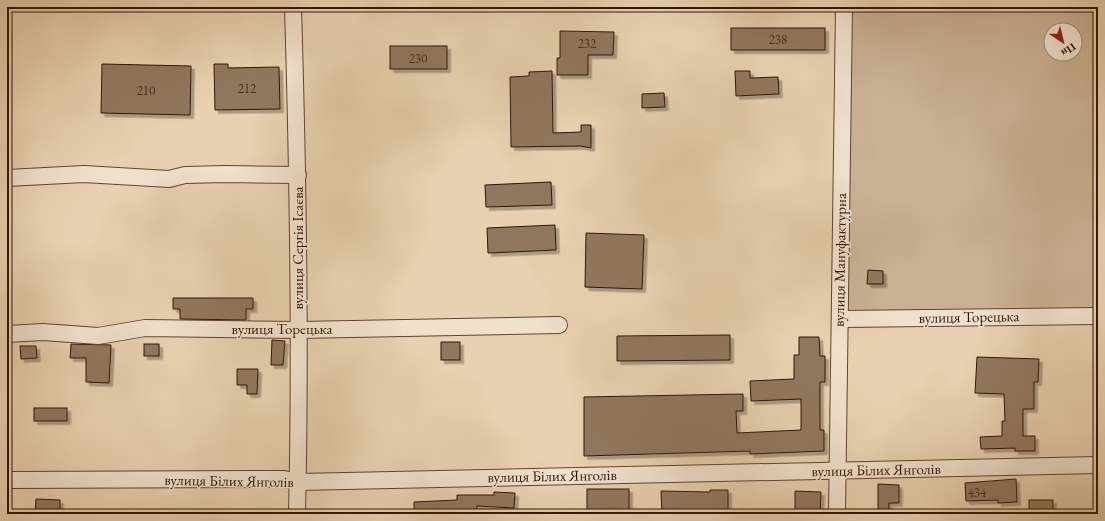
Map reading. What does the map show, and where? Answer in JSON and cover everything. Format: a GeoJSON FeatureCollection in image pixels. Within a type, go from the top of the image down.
{"type":"FeatureCollection","features":[{"type":"Feature","properties":{"kind":"street","name":"вулиця Сергія Ісаєва"},"geometry":{"type":"LineString","coordinates":[[294,7],[298,175],[299,330],[297,514]]}},
{"type":"Feature","properties":{"kind":"street","name":"вулиця Мануфактурна"},"geometry":{"type":"LineString","coordinates":[[837,514],[844,7]]}},
{"type":"Feature","properties":{"kind":"street"},"geometry":{"type":"LineString","coordinates":[[7,178],[84,174],[169,179],[185,175],[298,175]]}},
{"type":"Feature","properties":{"kind":"street","name":"вулиця Торецька"},"geometry":{"type":"LineString","coordinates":[[840,319],[1098,316]]}},
{"type":"Feature","properties":{"kind":"street","name":"вулиця Торецька"},"geometry":{"type":"LineString","coordinates":[[7,334],[42,332],[98,336],[145,328],[299,330],[559,325]]}},
{"type":"Feature","properties":{"kind":"street","name":"вулиця Білих Янголів"},"geometry":{"type":"LineString","coordinates":[[7,480],[284,479],[298,482],[1098,465]]}},
{"type":"Feature","properties":{"kind":"shaded area"},"geometry":{"type":"Polygon","coordinates":[[[850,7],[1098,7],[1098,311],[853,314],[846,310],[850,7]]]}},
{"type":"Feature","properties":{"kind":"building"},"geometry":{"type":"Polygon","coordinates":[[[731,28],[825,28],[825,50],[731,50],[731,28]]]}},
{"type":"Feature","properties":{"kind":"building"},"geometry":{"type":"Polygon","coordinates":[[[560,31],[614,32],[613,55],[588,55],[588,75],[557,75],[557,58],[560,58],[560,31]]]}},
{"type":"Feature","properties":{"kind":"building"},"geometry":{"type":"Polygon","coordinates":[[[390,46],[447,46],[447,69],[390,69],[390,46]]]}},
{"type":"Feature","properties":{"kind":"building"},"geometry":{"type":"Polygon","coordinates":[[[102,64],[191,66],[190,115],[101,113],[102,64]]]}},
{"type":"Feature","properties":{"kind":"building"},"geometry":{"type":"Polygon","coordinates":[[[214,64],[228,64],[228,68],[279,67],[280,109],[215,110],[214,64]]]}},
{"type":"Feature","properties":{"kind":"building"},"geometry":{"type":"Polygon","coordinates":[[[552,71],[553,133],[581,132],[581,125],[591,125],[591,148],[581,146],[511,147],[510,77],[529,76],[529,72],[552,71]]]}},
{"type":"Feature","properties":{"kind":"building"},"geometry":{"type":"Polygon","coordinates":[[[735,71],[750,71],[750,78],[778,77],[779,94],[736,96],[735,71]]]}},
{"type":"Feature","properties":{"kind":"building"},"geometry":{"type":"Polygon","coordinates":[[[664,93],[665,107],[642,108],[642,94],[664,93]]]}},
{"type":"Feature","properties":{"kind":"building"},"geometry":{"type":"Polygon","coordinates":[[[551,182],[552,205],[486,207],[485,185],[551,182]]]}},
{"type":"Feature","properties":{"kind":"building"},"geometry":{"type":"Polygon","coordinates":[[[555,225],[556,250],[488,253],[487,228],[555,225]]]}},
{"type":"Feature","properties":{"kind":"building"},"geometry":{"type":"Polygon","coordinates":[[[586,233],[644,235],[642,289],[585,287],[586,233]]]}},
{"type":"Feature","properties":{"kind":"building"},"geometry":{"type":"Polygon","coordinates":[[[868,270],[883,271],[883,284],[867,284],[868,270]]]}},
{"type":"Feature","properties":{"kind":"building"},"geometry":{"type":"Polygon","coordinates":[[[173,298],[253,298],[253,309],[246,309],[246,320],[180,319],[180,309],[173,309],[173,298]]]}},
{"type":"Feature","properties":{"kind":"building"},"geometry":{"type":"Polygon","coordinates":[[[730,335],[730,360],[617,361],[617,336],[730,335]]]}},
{"type":"Feature","properties":{"kind":"building"},"geometry":{"type":"Polygon","coordinates":[[[799,337],[819,337],[820,356],[825,356],[825,382],[820,382],[820,430],[824,430],[824,451],[750,454],[750,451],[584,456],[584,397],[743,394],[743,411],[736,411],[737,433],[801,430],[801,399],[751,401],[750,381],[794,379],[794,355],[799,355],[799,337]]]}},
{"type":"Feature","properties":{"kind":"building"},"geometry":{"type":"Polygon","coordinates":[[[272,340],[285,341],[283,365],[271,365],[272,340]]]}},
{"type":"Feature","properties":{"kind":"building"},"geometry":{"type":"Polygon","coordinates":[[[441,342],[460,342],[460,360],[441,360],[441,342]]]}},
{"type":"Feature","properties":{"kind":"building"},"geometry":{"type":"Polygon","coordinates":[[[71,344],[111,345],[109,383],[86,382],[86,358],[70,358],[71,344]]]}},
{"type":"Feature","properties":{"kind":"building"},"geometry":{"type":"Polygon","coordinates":[[[144,344],[159,344],[159,356],[144,356],[144,344]]]}},
{"type":"Feature","properties":{"kind":"building"},"geometry":{"type":"Polygon","coordinates":[[[20,346],[36,346],[37,358],[21,359],[20,346]]]}},
{"type":"Feature","properties":{"kind":"building"},"geometry":{"type":"Polygon","coordinates":[[[977,357],[1039,359],[1038,382],[1034,382],[1034,409],[1023,409],[1023,436],[1035,436],[1035,451],[1015,451],[1015,448],[981,449],[980,437],[1002,436],[1002,421],[1005,421],[1004,394],[975,393],[977,357]]]}},
{"type":"Feature","properties":{"kind":"building"},"geometry":{"type":"Polygon","coordinates":[[[237,369],[258,369],[257,394],[247,394],[247,385],[237,385],[237,369]]]}},
{"type":"Feature","properties":{"kind":"building"},"geometry":{"type":"Polygon","coordinates":[[[34,408],[67,408],[67,421],[34,421],[34,408]]]}},
{"type":"Feature","properties":{"kind":"building"},"geometry":{"type":"Polygon","coordinates":[[[1016,479],[1017,502],[998,503],[998,500],[966,501],[965,483],[1016,479]]]}},
{"type":"Feature","properties":{"kind":"building"},"geometry":{"type":"Polygon","coordinates":[[[878,484],[899,485],[899,503],[889,503],[889,514],[878,514],[878,484]]]}},
{"type":"Feature","properties":{"kind":"building"},"geometry":{"type":"Polygon","coordinates":[[[587,489],[629,489],[629,514],[587,514],[587,489]]]}},
{"type":"Feature","properties":{"kind":"building"},"geometry":{"type":"Polygon","coordinates":[[[710,490],[728,490],[728,514],[710,514],[710,510],[679,510],[679,514],[662,514],[661,491],[710,492],[710,490]]]}},
{"type":"Feature","properties":{"kind":"building"},"geometry":{"type":"Polygon","coordinates":[[[795,491],[821,492],[820,514],[795,514],[795,491]]]}},
{"type":"Feature","properties":{"kind":"building"},"geometry":{"type":"Polygon","coordinates":[[[494,492],[515,493],[514,508],[477,506],[477,514],[414,514],[414,502],[457,500],[457,495],[494,495],[494,492]]]}},
{"type":"Feature","properties":{"kind":"building"},"geometry":{"type":"Polygon","coordinates":[[[36,499],[60,500],[60,514],[35,514],[36,499]]]}},
{"type":"Feature","properties":{"kind":"building"},"geometry":{"type":"Polygon","coordinates":[[[1029,500],[1053,500],[1053,514],[1029,514],[1029,500]]]}}]}
